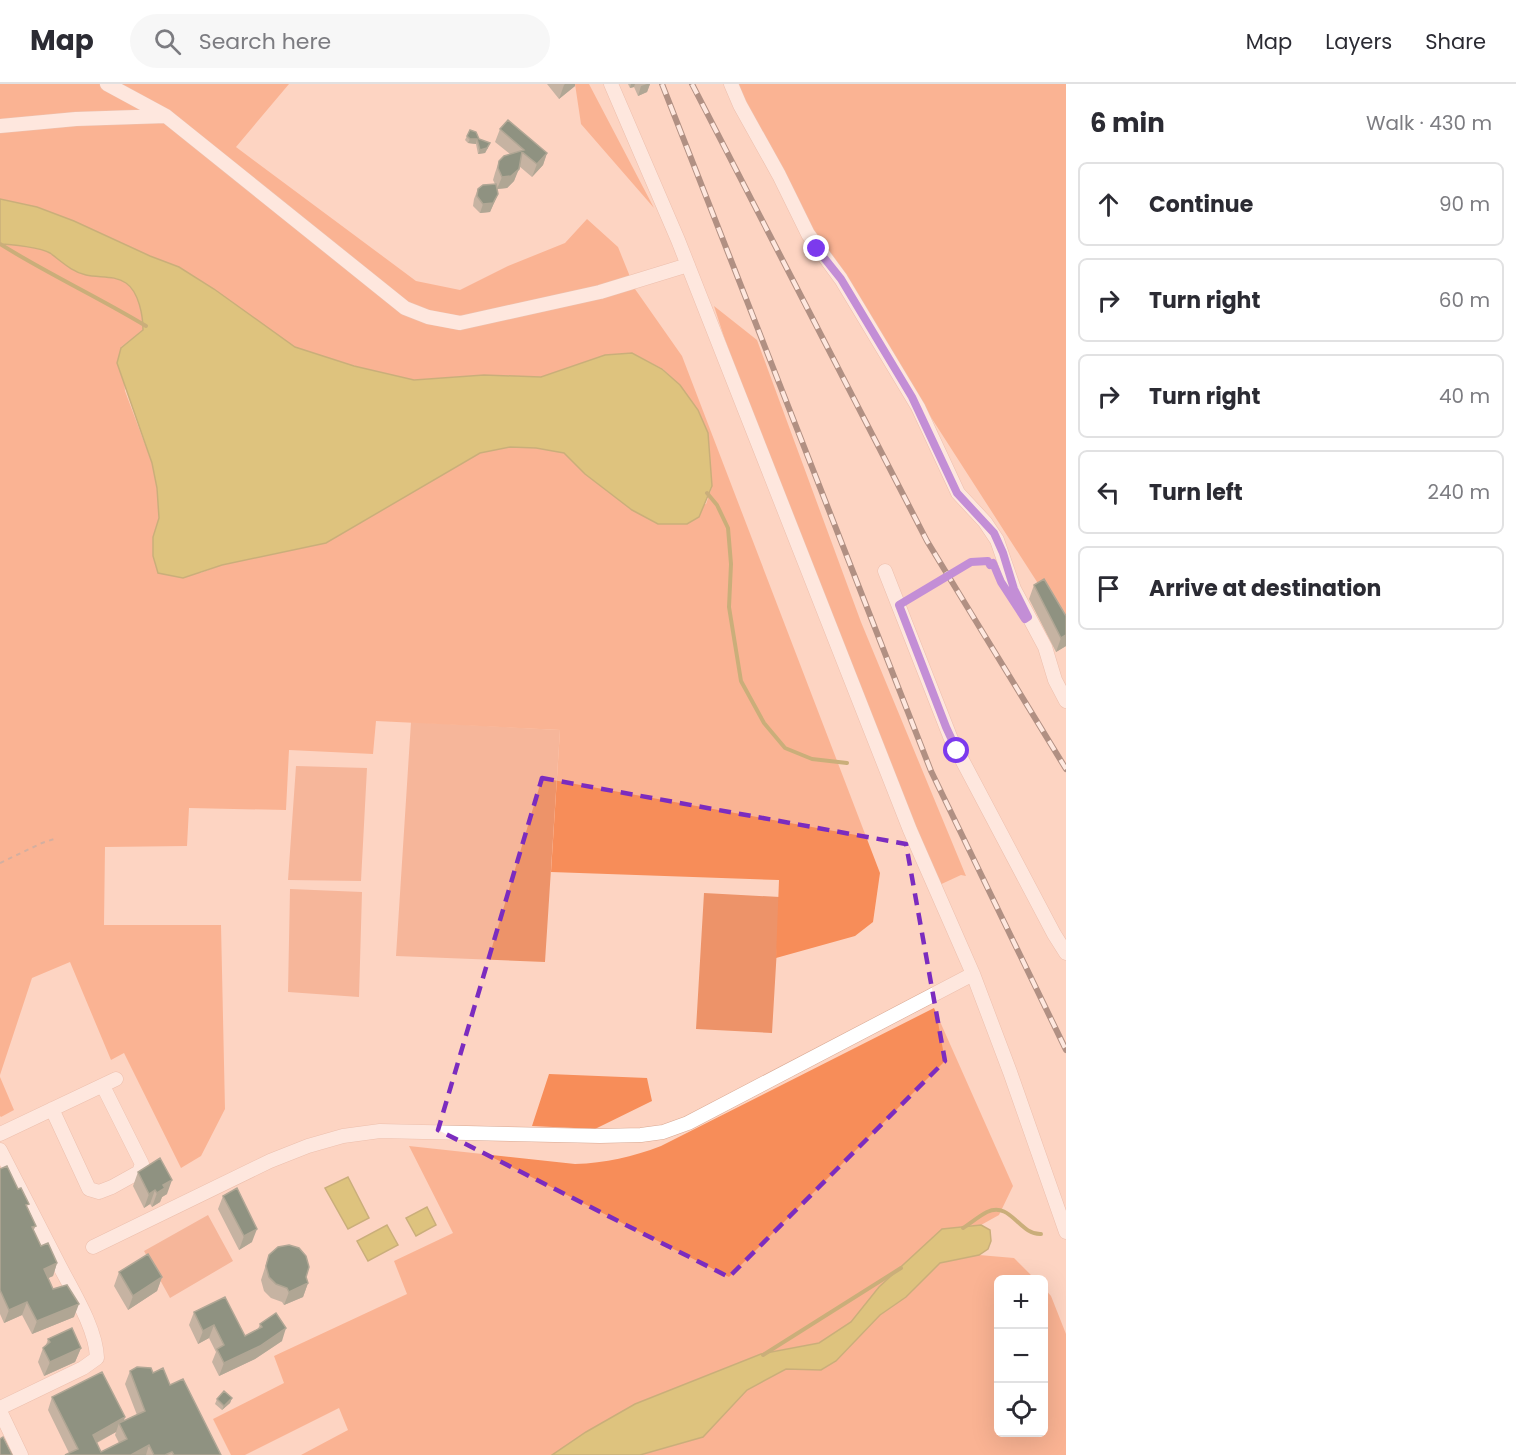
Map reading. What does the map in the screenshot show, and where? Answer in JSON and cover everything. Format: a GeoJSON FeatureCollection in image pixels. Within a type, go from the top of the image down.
{"type":"FeatureCollection","features":[{"type":"Feature","properties":{"kind":"street"},"geometry":{"type":"LineString","coordinates":[[107,84],[166,116],[405,308],[428,318],[460,323],[600,291],[688,265]]}},
{"type":"Feature","properties":{"kind":"street"},"geometry":{"type":"LineString","coordinates":[[612,84],[688,265],[910,830],[973,974],[1066,1232]]}},
{"type":"Feature","properties":{"kind":"street"},"geometry":{"type":"LineString","coordinates":[[731,84],[808,234],[841,279],[918,407],[957,493],[985,522],[998,540],[1014,589],[1045,647],[1055,680],[1066,701]]}},
{"type":"Feature","properties":{"kind":"street"},"geometry":{"type":"LineString","coordinates":[[0,126],[76,119],[166,116]]}},
{"type":"Feature","properties":{"kind":"street"},"geometry":{"type":"LineString","coordinates":[[885,571],[951,739],[1053,934],[1066,953]]}},
{"type":"Feature","properties":{"kind":"street"},"geometry":{"type":"LineString","coordinates":[[93,1247],[270,1161],[308,1146],[343,1137],[380,1131],[600,1137],[663,1132],[688,1123],[973,974]]}},
{"type":"Feature","properties":{"kind":"street"},"geometry":{"type":"LineString","coordinates":[[0,1134],[116,1079]]}},
{"type":"Feature","properties":{"kind":"street"},"geometry":{"type":"LineString","coordinates":[[52,1109],[89,1190],[99,1192],[112,1187],[139,1172],[142,1164],[103,1086]]}},
{"type":"Feature","properties":{"kind":"street"},"geometry":{"type":"LineString","coordinates":[[0,1150],[76,1299],[94,1341],[97,1358],[83,1368],[0,1410],[21,1455]]}},
{"type":"Feature","properties":{"kind":"path"},"geometry":{"type":"LineString","coordinates":[[899,605],[971,562],[988,561],[990,565],[993,563]]}},
{"type":"Feature","properties":{"kind":"path"},"geometry":{"type":"LineString","coordinates":[[0,863],[57,838]]}},
{"type":"Feature","properties":{"kind":"highlighted area"},"geometry":{"type":"Polygon","coordinates":[[[542,778],[906,844],[945,1061],[729,1277],[438,1130],[542,778]]]}},
{"type":"Feature","properties":{"kind":"shaded area"},"geometry":{"type":"Polygon","coordinates":[[[0,84],[289,84],[236,147],[416,281],[460,290],[508,266],[565,243],[587,219],[618,247],[635,289],[682,356],[880,873],[873,922],[855,936],[776,958],[779,880],[551,872],[560,730],[376,721],[373,754],[289,750],[286,810],[189,808],[187,846],[105,847],[104,925],[221,925],[225,1109],[201,1156],[181,1168],[124,1053],[111,1060],[70,962],[32,978],[0,1075],[0,244],[46,251],[76,271],[86,275],[122,280],[135,292],[141,311],[143,330],[121,347],[125,391],[152,463],[157,488],[159,518],[153,537],[200,573],[222,565],[326,543],[480,453],[510,447],[536,448],[564,453],[585,474],[632,510],[706,504],[712,487],[708,433],[680,385],[663,369],[632,353],[605,355],[541,377],[484,375],[414,380],[354,366],[295,348],[214,289],[179,267],[74,221],[37,207],[0,199],[0,84]]]}},
{"type":"Feature","properties":{"kind":"shaded area"},"geometry":{"type":"Polygon","coordinates":[[[575,84],[589,84],[654,208],[581,124],[575,84]]]}},
{"type":"Feature","properties":{"kind":"shaded area"},"geometry":{"type":"Polygon","coordinates":[[[731,84],[1066,84],[1066,627],[804,220],[731,84]]]}},
{"type":"Feature","properties":{"kind":"shaded area"},"geometry":{"type":"Polygon","coordinates":[[[0,199],[37,207],[74,221],[179,267],[295,347],[354,366],[414,380],[484,375],[541,377],[605,355],[632,353],[662,369],[680,385],[698,410],[708,433],[712,486],[699,517],[687,524],[658,524],[632,510],[585,474],[564,453],[536,448],[510,447],[480,453],[326,543],[222,565],[183,578],[158,573],[153,556],[153,537],[159,518],[157,488],[152,463],[117,363],[121,348],[143,330],[137,298],[122,280],[81,274],[40,249],[0,244],[0,199]]]}},
{"type":"Feature","properties":{"kind":"shaded area"},"geometry":{"type":"Polygon","coordinates":[[[714,306],[757,340],[861,622],[966,876],[961,875],[935,887],[846,662],[714,306]]]}},
{"type":"Feature","properties":{"kind":"shaded area"},"geometry":{"type":"Polygon","coordinates":[[[411,722],[560,730],[545,962],[396,956],[411,722]]]}},
{"type":"Feature","properties":{"kind":"shaded area"},"geometry":{"type":"Polygon","coordinates":[[[296,766],[367,768],[361,881],[288,880],[296,766]]]}},
{"type":"Feature","properties":{"kind":"shaded area"},"geometry":{"type":"Polygon","coordinates":[[[290,889],[362,892],[359,997],[288,992],[290,889]]]}},
{"type":"Feature","properties":{"kind":"shaded area"},"geometry":{"type":"Polygon","coordinates":[[[704,893],[780,897],[772,1033],[696,1029],[704,893]]]}},
{"type":"Feature","properties":{"kind":"shaded area"},"geometry":{"type":"Polygon","coordinates":[[[934,1008],[1013,1186],[999,1215],[981,1225],[942,1229],[879,1287],[851,1322],[819,1343],[761,1354],[635,1404],[552,1455],[301,1455],[348,1430],[339,1408],[245,1455],[231,1455],[213,1419],[284,1383],[274,1356],[407,1294],[394,1261],[453,1233],[409,1146],[575,1164],[608,1161],[629,1156],[661,1146],[934,1008]]]}},
{"type":"Feature","properties":{"kind":"shaded area"},"geometry":{"type":"Polygon","coordinates":[[[549,1074],[647,1078],[652,1101],[595,1129],[532,1126],[549,1074]]]}},
{"type":"Feature","properties":{"kind":"shaded area"},"geometry":{"type":"Polygon","coordinates":[[[0,1077],[14,1110],[1,1117],[0,1116],[0,1077]]]}},
{"type":"Feature","properties":{"kind":"shaded area"},"geometry":{"type":"Polygon","coordinates":[[[348,1177],[369,1218],[348,1229],[325,1188],[348,1177]]]}},
{"type":"Feature","properties":{"kind":"shaded area"},"geometry":{"type":"Polygon","coordinates":[[[427,1207],[436,1225],[416,1236],[406,1218],[427,1207]]]}},
{"type":"Feature","properties":{"kind":"shaded area"},"geometry":{"type":"Polygon","coordinates":[[[208,1215],[233,1261],[170,1298],[144,1251],[208,1215]]]}},
{"type":"Feature","properties":{"kind":"shaded area"},"geometry":{"type":"Polygon","coordinates":[[[387,1225],[398,1245],[368,1261],[357,1241],[387,1225]]]}},
{"type":"Feature","properties":{"kind":"shaded area"},"geometry":{"type":"Polygon","coordinates":[[[981,1225],[990,1230],[991,1241],[988,1249],[979,1255],[940,1263],[906,1297],[880,1315],[836,1361],[821,1370],[786,1369],[747,1390],[703,1437],[640,1455],[552,1455],[635,1404],[761,1354],[819,1343],[851,1322],[879,1287],[942,1229],[981,1225]]]}},
{"type":"Feature","properties":{"kind":"shaded area"},"geometry":{"type":"Polygon","coordinates":[[[979,1255],[1014,1258],[1031,1275],[994,1275],[994,1437],[1048,1437],[1048,1293],[1051,1296],[1066,1334],[1066,1455],[640,1455],[703,1437],[747,1390],[786,1369],[821,1370],[836,1361],[880,1315],[906,1297],[940,1263],[979,1255]]]}},
{"type":"Feature","properties":{"kind":"building"},"geometry":{"type":"Polygon","coordinates":[[[508,120],[547,153],[537,164],[522,152],[519,169],[511,176],[502,177],[498,168],[499,161],[504,156],[524,150],[500,129],[508,120]]]}},
{"type":"Feature","properties":{"kind":"building"},"geometry":{"type":"Polygon","coordinates":[[[470,130],[476,132],[479,139],[490,143],[487,148],[480,150],[477,139],[470,139],[467,136],[470,130]]]}},
{"type":"Feature","properties":{"kind":"building"},"geometry":{"type":"Polygon","coordinates":[[[496,184],[498,194],[493,203],[483,204],[477,196],[478,189],[483,185],[496,184]]]}},
{"type":"Feature","properties":{"kind":"building"},"geometry":{"type":"Polygon","coordinates":[[[1044,579],[1066,616],[1066,635],[1061,638],[1034,585],[1044,579]]]}},
{"type":"Feature","properties":{"kind":"building"},"geometry":{"type":"Polygon","coordinates":[[[160,1158],[172,1180],[163,1185],[165,1188],[157,1193],[155,1190],[149,1194],[138,1172],[160,1158]]]}},
{"type":"Feature","properties":{"kind":"building"},"geometry":{"type":"Polygon","coordinates":[[[7,1166],[18,1189],[21,1188],[29,1204],[26,1205],[36,1226],[32,1227],[41,1246],[48,1243],[57,1263],[44,1269],[53,1289],[67,1285],[79,1304],[37,1321],[27,1302],[9,1310],[0,1290],[0,1169],[7,1166]]]}},
{"type":"Feature","properties":{"kind":"building"},"geometry":{"type":"Polygon","coordinates":[[[237,1188],[257,1229],[244,1236],[223,1196],[237,1188]]]}},
{"type":"Feature","properties":{"kind":"building"},"geometry":{"type":"Polygon","coordinates":[[[289,1245],[299,1248],[306,1256],[309,1267],[306,1277],[308,1283],[289,1292],[287,1288],[276,1284],[269,1277],[266,1266],[269,1255],[278,1247],[289,1245]]]}},
{"type":"Feature","properties":{"kind":"building"},"geometry":{"type":"Polygon","coordinates":[[[148,1254],[162,1277],[133,1296],[119,1272],[148,1254]]]}},
{"type":"Feature","properties":{"kind":"building"},"geometry":{"type":"Polygon","coordinates":[[[225,1297],[245,1336],[262,1327],[260,1324],[276,1313],[286,1328],[260,1346],[224,1363],[217,1349],[224,1345],[214,1325],[203,1331],[194,1312],[225,1297]]]}},
{"type":"Feature","properties":{"kind":"building"},"geometry":{"type":"Polygon","coordinates":[[[72,1328],[81,1348],[50,1362],[43,1348],[50,1342],[48,1339],[72,1328]]]}},
{"type":"Feature","properties":{"kind":"building"},"geometry":{"type":"Polygon","coordinates":[[[137,1367],[151,1368],[153,1373],[163,1368],[170,1385],[183,1379],[221,1455],[174,1455],[172,1452],[165,1455],[154,1455],[149,1445],[131,1455],[65,1455],[78,1449],[52,1397],[102,1372],[125,1417],[93,1435],[101,1452],[127,1439],[119,1423],[145,1411],[130,1371],[137,1367]]]}},
{"type":"Feature","properties":{"kind":"building"},"geometry":{"type":"Polygon","coordinates":[[[224,1391],[232,1398],[224,1406],[217,1399],[224,1391]]]}},
{"type":"Feature","properties":{"kind":"building"},"geometry":{"type":"Polygon","coordinates":[[[3,1437],[12,1455],[0,1455],[0,1439],[3,1437]]]}},
{"type":"Feature","properties":{"kind":"waterway"},"geometry":{"type":"LineString","coordinates":[[0,244],[146,326]]}},
{"type":"Feature","properties":{"kind":"waterway"},"geometry":{"type":"LineString","coordinates":[[707,493],[717,505],[728,528],[731,564],[729,607],[741,681],[764,723],[785,748],[812,759],[847,763]]}},
{"type":"Feature","properties":{"kind":"waterway"},"geometry":{"type":"LineString","coordinates":[[963,1228],[987,1212],[995,1210],[1009,1214],[1033,1233],[1041,1234]]}},
{"type":"Feature","properties":{"kind":"waterway"},"geometry":{"type":"LineString","coordinates":[[763,1355],[901,1268]]}},
{"type":"Feature","properties":{"kind":"railway"},"geometry":{"type":"LineString","coordinates":[[662,84],[931,771],[1066,1050]]}},
{"type":"Feature","properties":{"kind":"railway"},"geometry":{"type":"LineString","coordinates":[[692,84],[927,541],[1066,769]]}},
{"type":"Feature","properties":{"kind":"route"},"geometry":{"type":"LineString","coordinates":[[817,249],[841,279],[912,397],[957,493],[994,533],[1003,553],[1009,577],[1028,617],[1025,619],[1001,582],[993,563],[990,565],[988,561],[971,562],[899,605],[957,751]]}}]}
